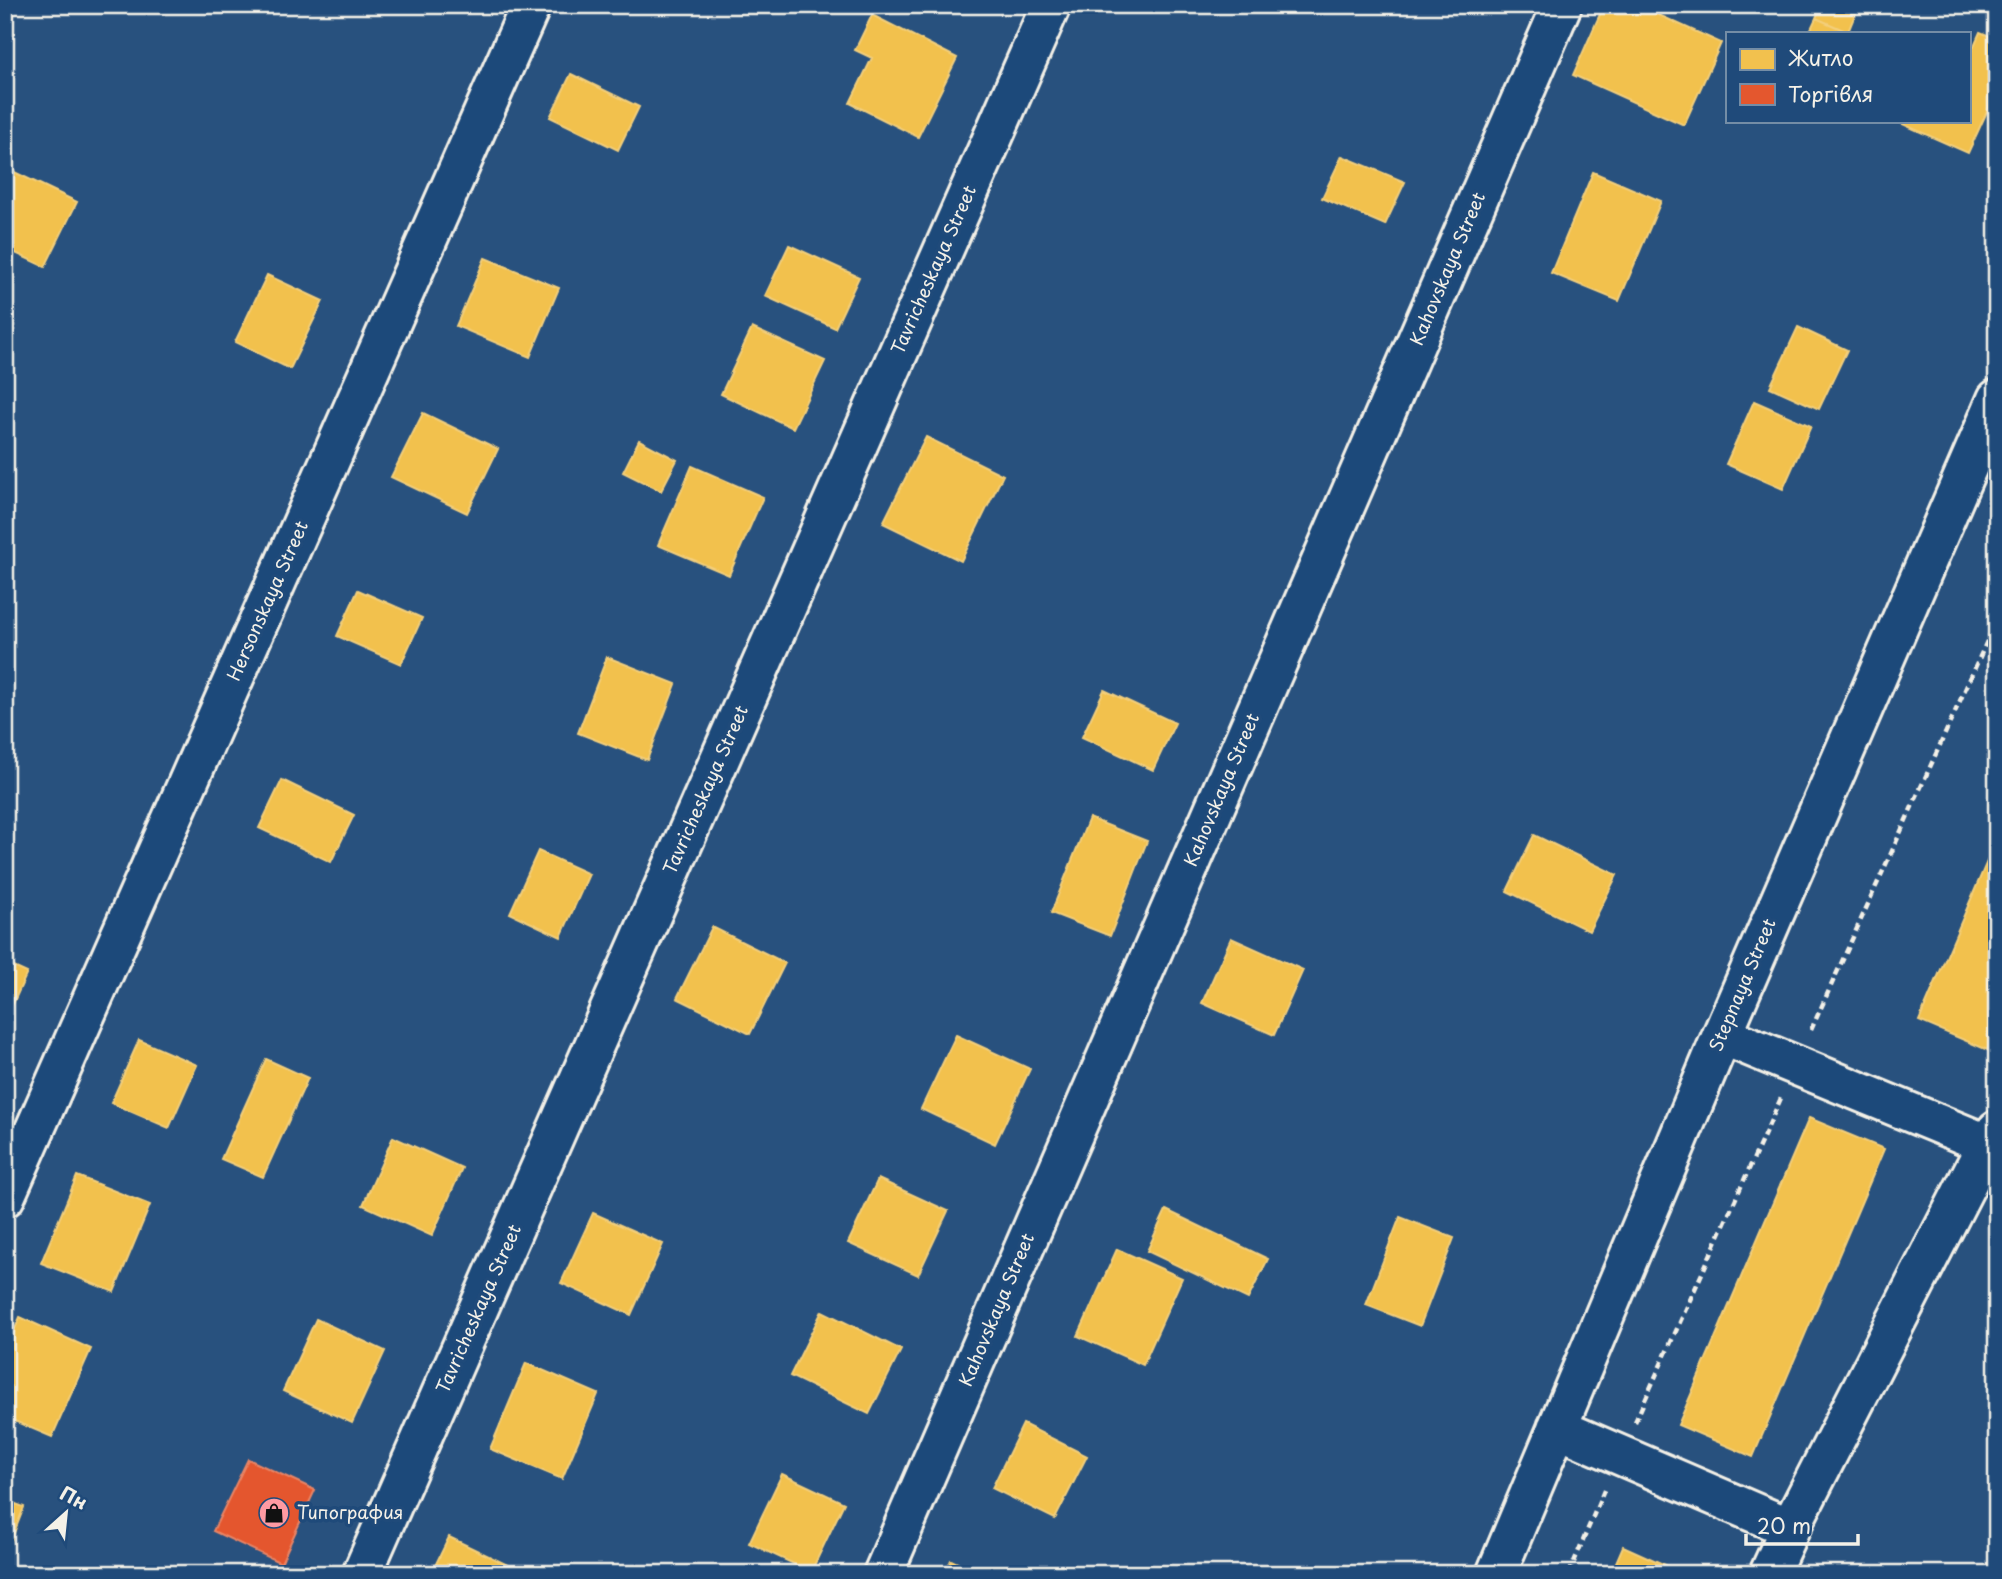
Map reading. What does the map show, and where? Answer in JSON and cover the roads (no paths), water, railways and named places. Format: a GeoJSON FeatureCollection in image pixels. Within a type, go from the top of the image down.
{"type":"FeatureCollection","features":[{"type":"Feature","properties":{"kind":"street","name":"Hersonskaya Street"},"geometry":{"type":"LineString","coordinates":[[5,1196],[531,5]]}},
{"type":"Feature","properties":{"kind":"street","name":"Tavricheskaya Street"},"geometry":{"type":"LineString","coordinates":[[362,1574],[1051,5]]}},
{"type":"Feature","properties":{"kind":"street","name":"Kahovskaya Street"},"geometry":{"type":"LineString","coordinates":[[883,1574],[1562,5]]}},
{"type":"Feature","properties":{"kind":"street","name":"Stepnaya Street"},"geometry":{"type":"LineString","coordinates":[[1496,1574],[1722,1035],[1997,399]]}},
{"type":"Feature","properties":{"kind":"street"},"geometry":{"type":"LineString","coordinates":[[1722,1035],[1992,1137],[1790,1528],[1769,1574]]}},
{"type":"Feature","properties":{"kind":"street"},"geometry":{"type":"LineString","coordinates":[[1558,1428],[1790,1528]]}},
{"type":"Feature","properties":{"kind":"place","name":"Типография"},"geometry":{"type":"Point","coordinates":[274,1513]}}]}
